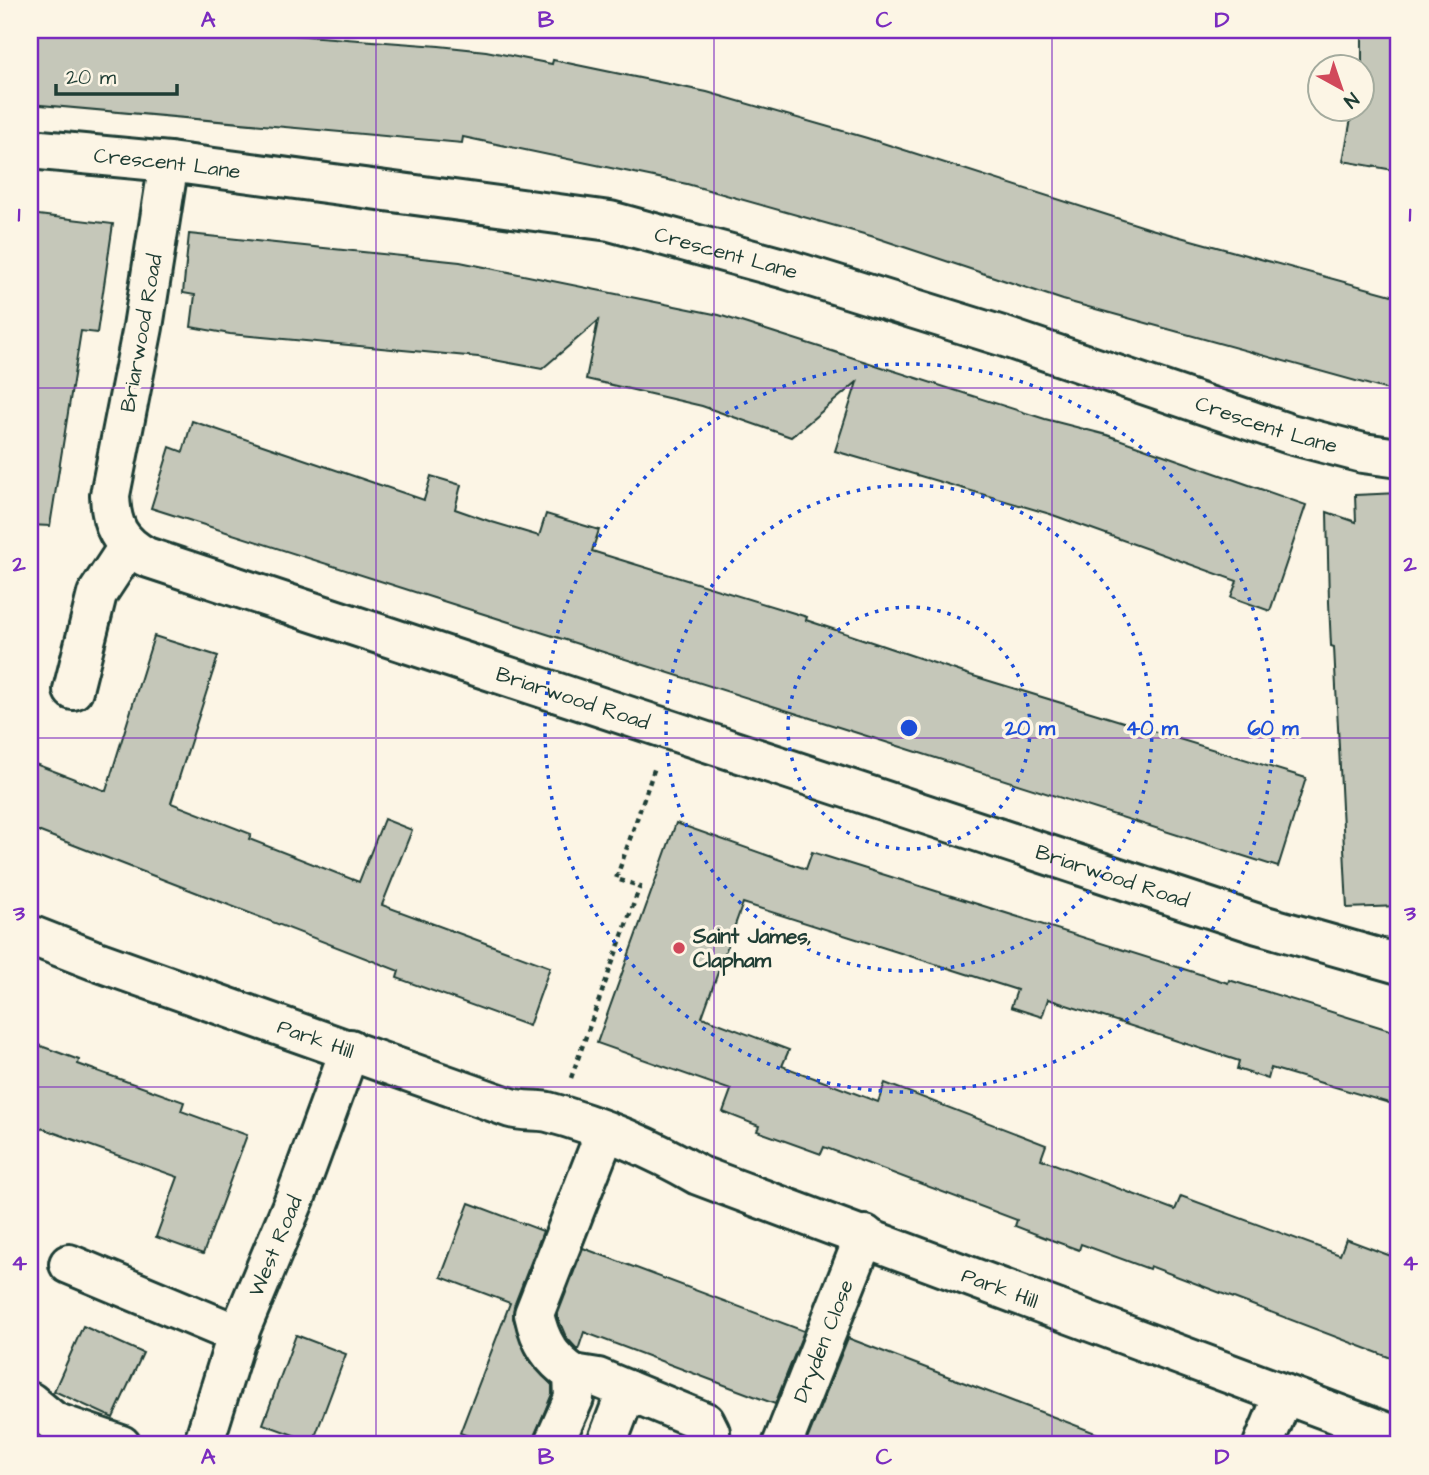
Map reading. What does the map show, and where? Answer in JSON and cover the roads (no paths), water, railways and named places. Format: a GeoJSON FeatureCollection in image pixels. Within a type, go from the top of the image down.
{"type":"FeatureCollection","features":[{"type":"Feature","properties":{"kind":"street","name":"Crescent Lane"},"geometry":{"type":"LineString","coordinates":[[30,149],[169,162],[610,221],[786,269],[1002,336],[1290,434],[1363,453],[1399,458]]}},
{"type":"Feature","properties":{"kind":"street","name":"Briarwood Road"},"geometry":{"type":"LineString","coordinates":[[169,162],[141,341],[110,495],[111,515],[116,532],[128,547],[146,556],[667,731],[1258,925],[1399,964]]}},
{"type":"Feature","properties":{"kind":"street"},"geometry":{"type":"LineString","coordinates":[[73,690],[96,594],[128,547]]}},
{"type":"Feature","properties":{"kind":"street","name":"Park Hill"},"geometry":{"type":"LineString","coordinates":[[30,934],[94,960],[518,1110],[546,1112],[662,1153],[698,1175],[865,1235],[1399,1437]]}},
{"type":"Feature","properties":{"kind":"street","name":"West Road"},"geometry":{"type":"LineString","coordinates":[[203,1445],[239,1335],[296,1196],[350,1049]]}},
{"type":"Feature","properties":{"kind":"street"},"geometry":{"type":"LineString","coordinates":[[605,1133],[534,1314],[538,1334],[552,1359],[573,1374],[598,1378],[705,1422],[710,1432],[711,1445]]}},
{"type":"Feature","properties":{"kind":"street","name":"Dryden Close"},"geometry":{"type":"LineString","coordinates":[[782,1445],[865,1235]]}},
{"type":"Feature","properties":{"kind":"street"},"geometry":{"type":"LineString","coordinates":[[69,1264],[239,1335]]}},
{"type":"Feature","properties":{"kind":"street"},"geometry":{"type":"LineString","coordinates":[[553,1445],[573,1398],[573,1374]]}},
{"type":"Feature","properties":{"kind":"street"},"geometry":{"type":"LineString","coordinates":[[606,1445],[627,1390]]}},
{"type":"Feature","properties":{"kind":"street"},"geometry":{"type":"LineString","coordinates":[[1263,1445],[1284,1394]]}},
{"type":"Feature","properties":{"kind":"street"},"geometry":{"type":"LineString","coordinates":[[30,1402],[54,1422],[121,1445]]}},
{"type":"Feature","properties":{"kind":"place","name":"Saint James, Clapham"},"geometry":{"type":"Point","coordinates":[679,948]}}]}
